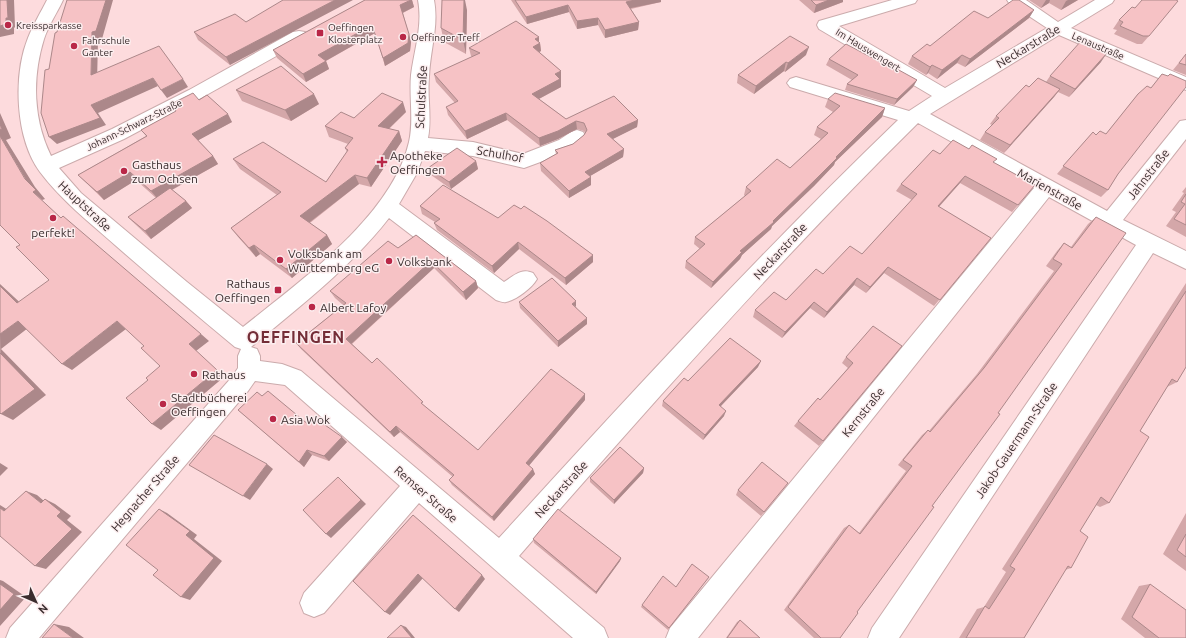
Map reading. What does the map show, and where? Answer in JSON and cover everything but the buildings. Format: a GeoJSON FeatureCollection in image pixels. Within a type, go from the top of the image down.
{"type":"FeatureCollection","features":[{"type":"Feature","properties":{"kind":"street","name":"Hauptstraße"},"geometry":{"type":"LineString","coordinates":[[55,0],[36,38],[26,75],[27,100],[34,140],[46,166],[74,198],[179,288],[243,340]]}},
{"type":"Feature","properties":{"kind":"street","name":"Schulstraße"},"geometry":{"type":"LineString","coordinates":[[243,340],[342,255],[376,221],[398,190],[410,167],[418,144],[422,117],[420,77],[425,47],[428,13],[426,0]]}},
{"type":"Feature","properties":{"kind":"street","name":"Im Hauswengert"},"geometry":{"type":"LineString","coordinates":[[910,0],[825,25],[945,96]]}},
{"type":"Feature","properties":{"kind":"street","name":"Lenaustraße"},"geometry":{"type":"LineString","coordinates":[[1015,0],[1057,28],[1186,84]]}},
{"type":"Feature","properties":{"kind":"street","name":"Neckarstraße"},"geometry":{"type":"LineString","coordinates":[[500,557],[644,395],[841,187],[914,116],[1057,28],[1106,0]]}},
{"type":"Feature","properties":{"kind":"street","name":"Johann-Schwarz-Straße"},"geometry":{"type":"LineString","coordinates":[[46,166],[132,127],[315,28]]}},
{"type":"Feature","properties":{"kind":"street","name":"Marienstraße"},"geometry":{"type":"LineString","coordinates":[[796,83],[914,116],[1046,186],[1110,222],[1186,261]]}},
{"type":"Feature","properties":{"kind":"street","name":"Jahnstraße"},"geometry":{"type":"LineString","coordinates":[[1110,222],[1186,126]]}},
{"type":"Feature","properties":{"kind":"street","name":"Schulhof"},"geometry":{"type":"LineString","coordinates":[[418,144],[473,149],[524,161],[566,145],[577,137]]}},
{"type":"Feature","properties":{"kind":"street","name":"Kernstraße"},"geometry":{"type":"LineString","coordinates":[[680,638],[1046,186]]}},
{"type":"Feature","properties":{"kind":"street"},"geometry":{"type":"LineString","coordinates":[[387,206],[504,294],[526,279]]}},
{"type":"Feature","properties":{"kind":"street","name":"Jakob-Gauermann-Straße"},"geometry":{"type":"LineString","coordinates":[[882,638],[1149,242]]}},
{"type":"Feature","properties":{"kind":"street"},"geometry":{"type":"LineString","coordinates":[[243,340],[249,356],[249,370]]}},
{"type":"Feature","properties":{"kind":"street","name":"Remser Straße"},"geometry":{"type":"LineString","coordinates":[[249,370],[282,374],[293,378],[594,638]]}},
{"type":"Feature","properties":{"kind":"street","name":"Hegnacher Straße"},"geometry":{"type":"LineString","coordinates":[[20,638],[240,384],[249,370]]}},
{"type":"Feature","properties":{"kind":"street"},"geometry":{"type":"LineString","coordinates":[[314,603],[417,486]]}},
{"type":"Feature","properties":{"kind":"place","name":"Kreissparkasse"},"geometry":{"type":"Point","coordinates":[8,25]}},
{"type":"Feature","properties":{"kind":"place","name":"Oeffingen Klosterplatz"},"geometry":{"type":"Point","coordinates":[320,33]}},
{"type":"Feature","properties":{"kind":"place","name":"Oeffinger Treff"},"geometry":{"type":"Point","coordinates":[403,37]}},
{"type":"Feature","properties":{"kind":"place","name":"Fahrschule Ganter"},"geometry":{"type":"Point","coordinates":[74,46]}},
{"type":"Feature","properties":{"kind":"place","name":"Apotheke Oeffingen"},"geometry":{"type":"Point","coordinates":[382,162]}},
{"type":"Feature","properties":{"kind":"place","name":"Gasthaus zum Ochsen"},"geometry":{"type":"Point","coordinates":[124,171]}},
{"type":"Feature","properties":{"kind":"place","name":"perfekt!"},"geometry":{"type":"Point","coordinates":[53,218]}},
{"type":"Feature","properties":{"kind":"place","name":"Volksbank am Württemberg eG"},"geometry":{"type":"Point","coordinates":[280,260]}},
{"type":"Feature","properties":{"kind":"place","name":"Volksbank"},"geometry":{"type":"Point","coordinates":[389,261]}},
{"type":"Feature","properties":{"kind":"place","name":"Rathaus Oeffingen"},"geometry":{"type":"Point","coordinates":[278,290]}},
{"type":"Feature","properties":{"kind":"place","name":"Albert Lafoy"},"geometry":{"type":"Point","coordinates":[312,307]}},
{"type":"Feature","properties":{"kind":"place","name":"Rathaus"},"geometry":{"type":"Point","coordinates":[194,374]}},
{"type":"Feature","properties":{"kind":"place","name":"Stadtbücherei Oeffingen"},"geometry":{"type":"Point","coordinates":[163,404]}},
{"type":"Feature","properties":{"kind":"place","name":"Asia Wok"},"geometry":{"type":"Point","coordinates":[273,419]}},
{"type":"Feature","properties":{"kind":"district","name":"OEFFINGEN"},"geometry":{"type":"Point","coordinates":[296,337]}}]}
